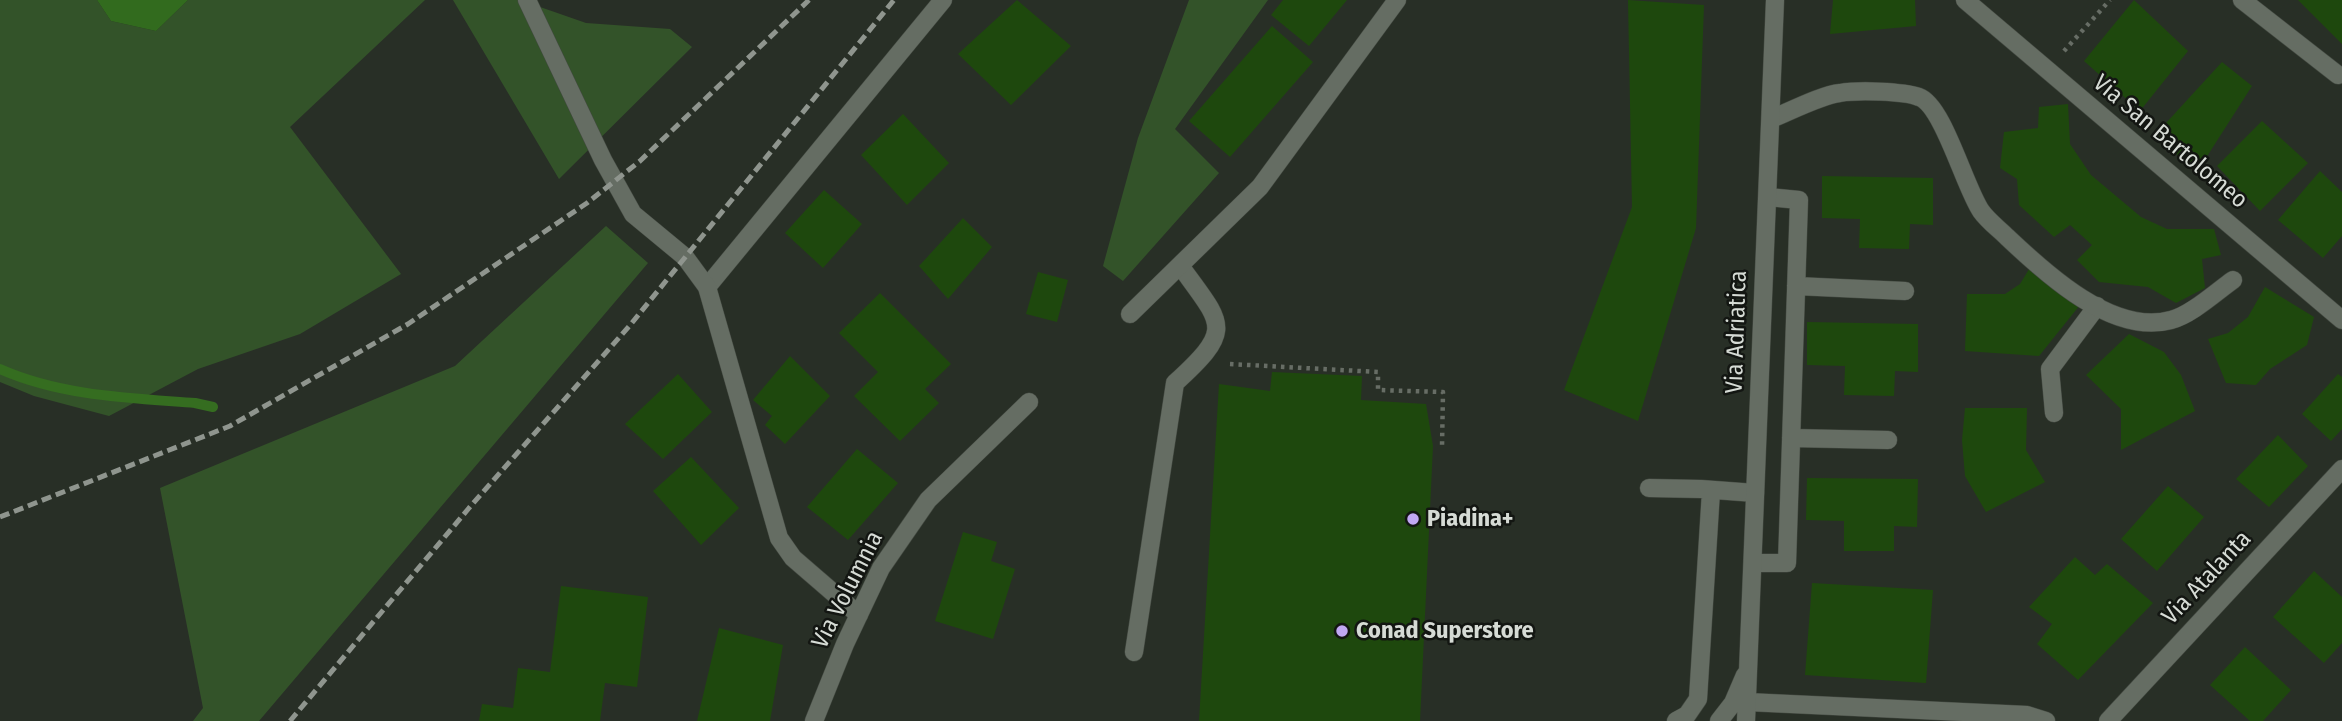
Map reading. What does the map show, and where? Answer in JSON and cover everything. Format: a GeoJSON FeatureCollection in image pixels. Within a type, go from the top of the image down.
{"type":"FeatureCollection","features":[{"type":"Feature","properties":{"kind":"street"},"geometry":{"type":"LineString","coordinates":[[527,0],[603,160],[633,214],[685,257],[707,286],[779,538],[793,558],[859,615]]}},
{"type":"Feature","properties":{"kind":"street"},"geometry":{"type":"LineString","coordinates":[[707,286],[943,0]]}},
{"type":"Feature","properties":{"kind":"street"},"geometry":{"type":"LineString","coordinates":[[1130,314],[1260,187],[1397,0]]}},
{"type":"Feature","properties":{"kind":"street","name":"Via San Bartolomeo"},"geometry":{"type":"LineString","coordinates":[[1965,0],[2342,320]]}},
{"type":"Feature","properties":{"kind":"street"},"geometry":{"type":"LineString","coordinates":[[2242,0],[2338,75]]}},
{"type":"Feature","properties":{"kind":"street","name":"Via Adriatica"},"geometry":{"type":"LineString","coordinates":[[1746,721],[1774,2]]}},
{"type":"Feature","properties":{"kind":"street"},"geometry":{"type":"LineString","coordinates":[[1770,119],[1839,93],[1898,93],[1922,97],[1931,107],[1949,139],[1963,176],[1982,212],[2020,249],[2080,298],[2120,317],[2144,323],[2172,320],[2194,308],[2233,279]]}},
{"type":"Feature","properties":{"kind":"street"},"geometry":{"type":"LineString","coordinates":[[1753,563],[1787,563],[1799,200],[1768,197]]}},
{"type":"Feature","properties":{"kind":"street"},"geometry":{"type":"LineString","coordinates":[[1134,652],[1175,383],[1197,362],[1214,340],[1218,324],[1213,311],[1181,267]]}},
{"type":"Feature","properties":{"kind":"street"},"geometry":{"type":"LineString","coordinates":[[1796,286],[1905,291]]}},
{"type":"Feature","properties":{"kind":"street"},"geometry":{"type":"LineString","coordinates":[[2054,413],[2050,369],[2096,306]]}},
{"type":"Feature","properties":{"kind":"street","name":"Via Volumnia"},"geometry":{"type":"LineString","coordinates":[[814,721],[881,568],[928,500],[1028,402]]}},
{"type":"Feature","properties":{"kind":"street"},"geometry":{"type":"LineString","coordinates":[[1791,438],[1888,440]]}},
{"type":"Feature","properties":{"kind":"street","name":"Via Atalanta"},"geometry":{"type":"LineString","coordinates":[[2108,721],[2342,469]]}},
{"type":"Feature","properties":{"kind":"street"},"geometry":{"type":"LineString","coordinates":[[1649,488],[1755,493]]}},
{"type":"Feature","properties":{"kind":"street"},"geometry":{"type":"LineString","coordinates":[[1676,721],[1687,715],[1698,699],[1711,491]]}},
{"type":"Feature","properties":{"kind":"street","name":"Via Adriatica"},"geometry":{"type":"LineString","coordinates":[[1719,721],[1732,703],[1749,666]]}},
{"type":"Feature","properties":{"kind":"street"},"geometry":{"type":"LineString","coordinates":[[1747,702],[2027,715],[2046,721]]}},
{"type":"Feature","properties":{"kind":"path"},"geometry":{"type":"LineString","coordinates":[[2047,70],[2110,0]]}},
{"type":"Feature","properties":{"kind":"path"},"geometry":{"type":"LineString","coordinates":[[1197,362],[1378,372],[1378,390],[1443,392],[1442,446]]}},
{"type":"Feature","properties":{"kind":"green space"},"geometry":{"type":"Polygon","coordinates":[[[0,0],[97,0],[111,21],[156,31],[188,0],[425,0],[290,127],[401,274],[300,334],[198,369],[109,416],[34,396],[0,382],[0,0]]]}},
{"type":"Feature","properties":{"kind":"green space"},"geometry":{"type":"Polygon","coordinates":[[[97,0],[188,0],[156,31],[111,21],[97,0]]]}},
{"type":"Feature","properties":{"kind":"green space"},"geometry":{"type":"Polygon","coordinates":[[[453,0],[520,0],[586,23],[670,29],[692,47],[559,179],[453,0]]]}},
{"type":"Feature","properties":{"kind":"green space"},"geometry":{"type":"Polygon","coordinates":[[[1189,0],[1268,0],[1175,129],[1219,173],[1123,281],[1103,266],[1138,138],[1189,0]]]}},
{"type":"Feature","properties":{"kind":"green space"},"geometry":{"type":"Polygon","coordinates":[[[606,226],[648,263],[259,721],[193,721],[203,708],[160,488],[455,366],[606,226]]]}},
{"type":"Feature","properties":{"kind":"building"},"geometry":{"type":"Polygon","coordinates":[[[1017,0],[1071,46],[1011,105],[958,54],[1017,0]]]}},
{"type":"Feature","properties":{"kind":"building"},"geometry":{"type":"Polygon","coordinates":[[[1283,0],[1347,0],[1309,46],[1271,15],[1283,0]]]}},
{"type":"Feature","properties":{"kind":"building"},"geometry":{"type":"Polygon","coordinates":[[[1628,0],[1704,5],[1696,228],[1638,421],[1564,390],[1632,207],[1628,0]]]}},
{"type":"Feature","properties":{"kind":"building"},"geometry":{"type":"Polygon","coordinates":[[[1833,0],[1915,0],[1916,26],[1830,34],[1833,0]]]}},
{"type":"Feature","properties":{"kind":"building"},"geometry":{"type":"Polygon","coordinates":[[[2134,0],[2188,51],[2140,111],[2084,61],[2134,0]]]}},
{"type":"Feature","properties":{"kind":"building"},"geometry":{"type":"Polygon","coordinates":[[[2298,0],[2342,0],[2342,44],[2298,0]]]}},
{"type":"Feature","properties":{"kind":"building"},"geometry":{"type":"Polygon","coordinates":[[[1272,26],[1313,62],[1230,157],[1189,121],[1272,26]]]}},
{"type":"Feature","properties":{"kind":"building"},"geometry":{"type":"Polygon","coordinates":[[[2222,62],[2252,86],[2197,172],[2155,135],[2222,62]]]}},
{"type":"Feature","properties":{"kind":"building"},"geometry":{"type":"Polygon","coordinates":[[[2068,104],[2070,144],[2091,175],[2141,217],[2167,229],[2214,229],[2221,255],[2202,259],[2205,288],[2176,303],[2148,287],[2099,282],[2077,260],[2092,245],[2070,225],[2054,237],[2019,205],[2017,179],[2000,168],[2004,132],[2038,128],[2039,107],[2068,104]]]}},
{"type":"Feature","properties":{"kind":"building"},"geometry":{"type":"Polygon","coordinates":[[[903,114],[949,163],[907,205],[861,155],[903,114]]]}},
{"type":"Feature","properties":{"kind":"building"},"geometry":{"type":"Polygon","coordinates":[[[2262,121],[2308,163],[2260,211],[2217,166],[2262,121]]]}},
{"type":"Feature","properties":{"kind":"building"},"geometry":{"type":"Polygon","coordinates":[[[2320,171],[2342,192],[2342,236],[2323,258],[2278,220],[2320,171]]]}},
{"type":"Feature","properties":{"kind":"building"},"geometry":{"type":"Polygon","coordinates":[[[1822,176],[1933,178],[1933,225],[1910,224],[1909,249],[1859,248],[1860,219],[1822,218],[1822,176]]]}},
{"type":"Feature","properties":{"kind":"building"},"geometry":{"type":"Polygon","coordinates":[[[824,190],[862,224],[823,268],[785,233],[824,190]]]}},
{"type":"Feature","properties":{"kind":"building"},"geometry":{"type":"Polygon","coordinates":[[[963,218],[992,247],[948,299],[919,266],[963,218]]]}},
{"type":"Feature","properties":{"kind":"building"},"geometry":{"type":"Polygon","coordinates":[[[2031,266],[2080,305],[2039,356],[1965,351],[1967,294],[2005,294],[2020,284],[2031,266]]]}},
{"type":"Feature","properties":{"kind":"building"},"geometry":{"type":"Polygon","coordinates":[[[1038,272],[1068,280],[1057,322],[1026,314],[1038,272]]]}},
{"type":"Feature","properties":{"kind":"building"},"geometry":{"type":"Polygon","coordinates":[[[2265,287],[2314,317],[2307,345],[2270,369],[2256,385],[2226,383],[2208,339],[2228,333],[2248,317],[2265,287]]]}},
{"type":"Feature","properties":{"kind":"building"},"geometry":{"type":"Polygon","coordinates":[[[880,293],[951,364],[925,389],[939,403],[900,441],[854,396],[878,372],[839,333],[880,293]]]}},
{"type":"Feature","properties":{"kind":"building"},"geometry":{"type":"Polygon","coordinates":[[[1807,322],[1918,324],[1918,372],[1895,371],[1894,396],[1844,395],[1845,366],[1807,365],[1807,322]]]}},
{"type":"Feature","properties":{"kind":"building"},"geometry":{"type":"Polygon","coordinates":[[[2129,334],[2164,352],[2181,375],[2195,411],[2121,450],[2121,409],[2086,375],[2129,334]]]}},
{"type":"Feature","properties":{"kind":"building"},"geometry":{"type":"Polygon","coordinates":[[[790,356],[830,396],[785,444],[765,425],[772,416],[753,400],[790,356]]]}},
{"type":"Feature","properties":{"kind":"building"},"geometry":{"type":"Polygon","coordinates":[[[1272,372],[1362,376],[1361,400],[1426,404],[1433,446],[1420,721],[1199,721],[1219,384],[1270,391],[1272,372]]]}},
{"type":"Feature","properties":{"kind":"building"},"geometry":{"type":"Polygon","coordinates":[[[678,374],[712,412],[663,459],[625,424],[678,374]]]}},
{"type":"Feature","properties":{"kind":"building"},"geometry":{"type":"Polygon","coordinates":[[[2338,374],[2342,377],[2342,429],[2331,441],[2302,414],[2338,374]]]}},
{"type":"Feature","properties":{"kind":"building"},"geometry":{"type":"Polygon","coordinates":[[[1965,408],[2027,408],[2026,450],[2045,482],[1986,512],[1965,476],[1962,440],[1965,408]]]}},
{"type":"Feature","properties":{"kind":"building"},"geometry":{"type":"Polygon","coordinates":[[[2278,435],[2308,466],[2269,507],[2236,479],[2278,435]]]}},
{"type":"Feature","properties":{"kind":"building"},"geometry":{"type":"Polygon","coordinates":[[[857,449],[898,483],[848,540],[807,507],[857,449]]]}},
{"type":"Feature","properties":{"kind":"building"},"geometry":{"type":"Polygon","coordinates":[[[691,457],[739,508],[701,545],[653,491],[691,457]]]}},
{"type":"Feature","properties":{"kind":"building"},"geometry":{"type":"Polygon","coordinates":[[[1807,478],[1918,479],[1917,527],[1894,526],[1894,551],[1844,551],[1844,521],[1806,520],[1807,478]]]}},
{"type":"Feature","properties":{"kind":"building"},"geometry":{"type":"Polygon","coordinates":[[[2168,486],[2204,517],[2157,571],[2121,539],[2168,486]]]}},
{"type":"Feature","properties":{"kind":"building"},"geometry":{"type":"Polygon","coordinates":[[[963,532],[997,542],[991,561],[1015,569],[993,639],[935,621],[963,532]]]}},
{"type":"Feature","properties":{"kind":"building"},"geometry":{"type":"Polygon","coordinates":[[[2075,557],[2095,575],[2107,564],[2153,603],[2078,680],[2037,644],[2052,624],[2029,607],[2075,557]]]}},
{"type":"Feature","properties":{"kind":"building"},"geometry":{"type":"Polygon","coordinates":[[[2314,571],[2342,597],[2342,643],[2324,663],[2273,617],[2314,571]]]}},
{"type":"Feature","properties":{"kind":"building"},"geometry":{"type":"Polygon","coordinates":[[[1812,583],[1933,590],[1926,683],[1805,675],[1812,583]]]}},
{"type":"Feature","properties":{"kind":"building"},"geometry":{"type":"Polygon","coordinates":[[[561,586],[648,597],[637,687],[605,683],[600,721],[479,721],[482,704],[513,708],[518,668],[550,672],[561,586]]]}},
{"type":"Feature","properties":{"kind":"building"},"geometry":{"type":"Polygon","coordinates":[[[719,628],[783,645],[770,721],[697,721],[719,628]]]}},
{"type":"Feature","properties":{"kind":"building"},"geometry":{"type":"Polygon","coordinates":[[[2245,647],[2291,690],[2263,721],[2250,721],[2210,685],[2245,647]]]}},
{"type":"Feature","properties":{"kind":"waterway"},"geometry":{"type":"LineString","coordinates":[[0,369],[23,378],[71,390],[213,407]]}},
{"type":"Feature","properties":{"kind":"railway"},"geometry":{"type":"LineString","coordinates":[[0,517],[230,426],[408,324],[587,203],[640,161],[809,0]]}},
{"type":"Feature","properties":{"kind":"railway"},"geometry":{"type":"LineString","coordinates":[[290,721],[469,508],[631,324],[894,0]]}},
{"type":"Feature","properties":{"kind":"place","name":"Piadina+"},"geometry":{"type":"Point","coordinates":[1413,519]}},
{"type":"Feature","properties":{"kind":"place","name":"Conad Superstore"},"geometry":{"type":"Point","coordinates":[1342,631]}}]}
